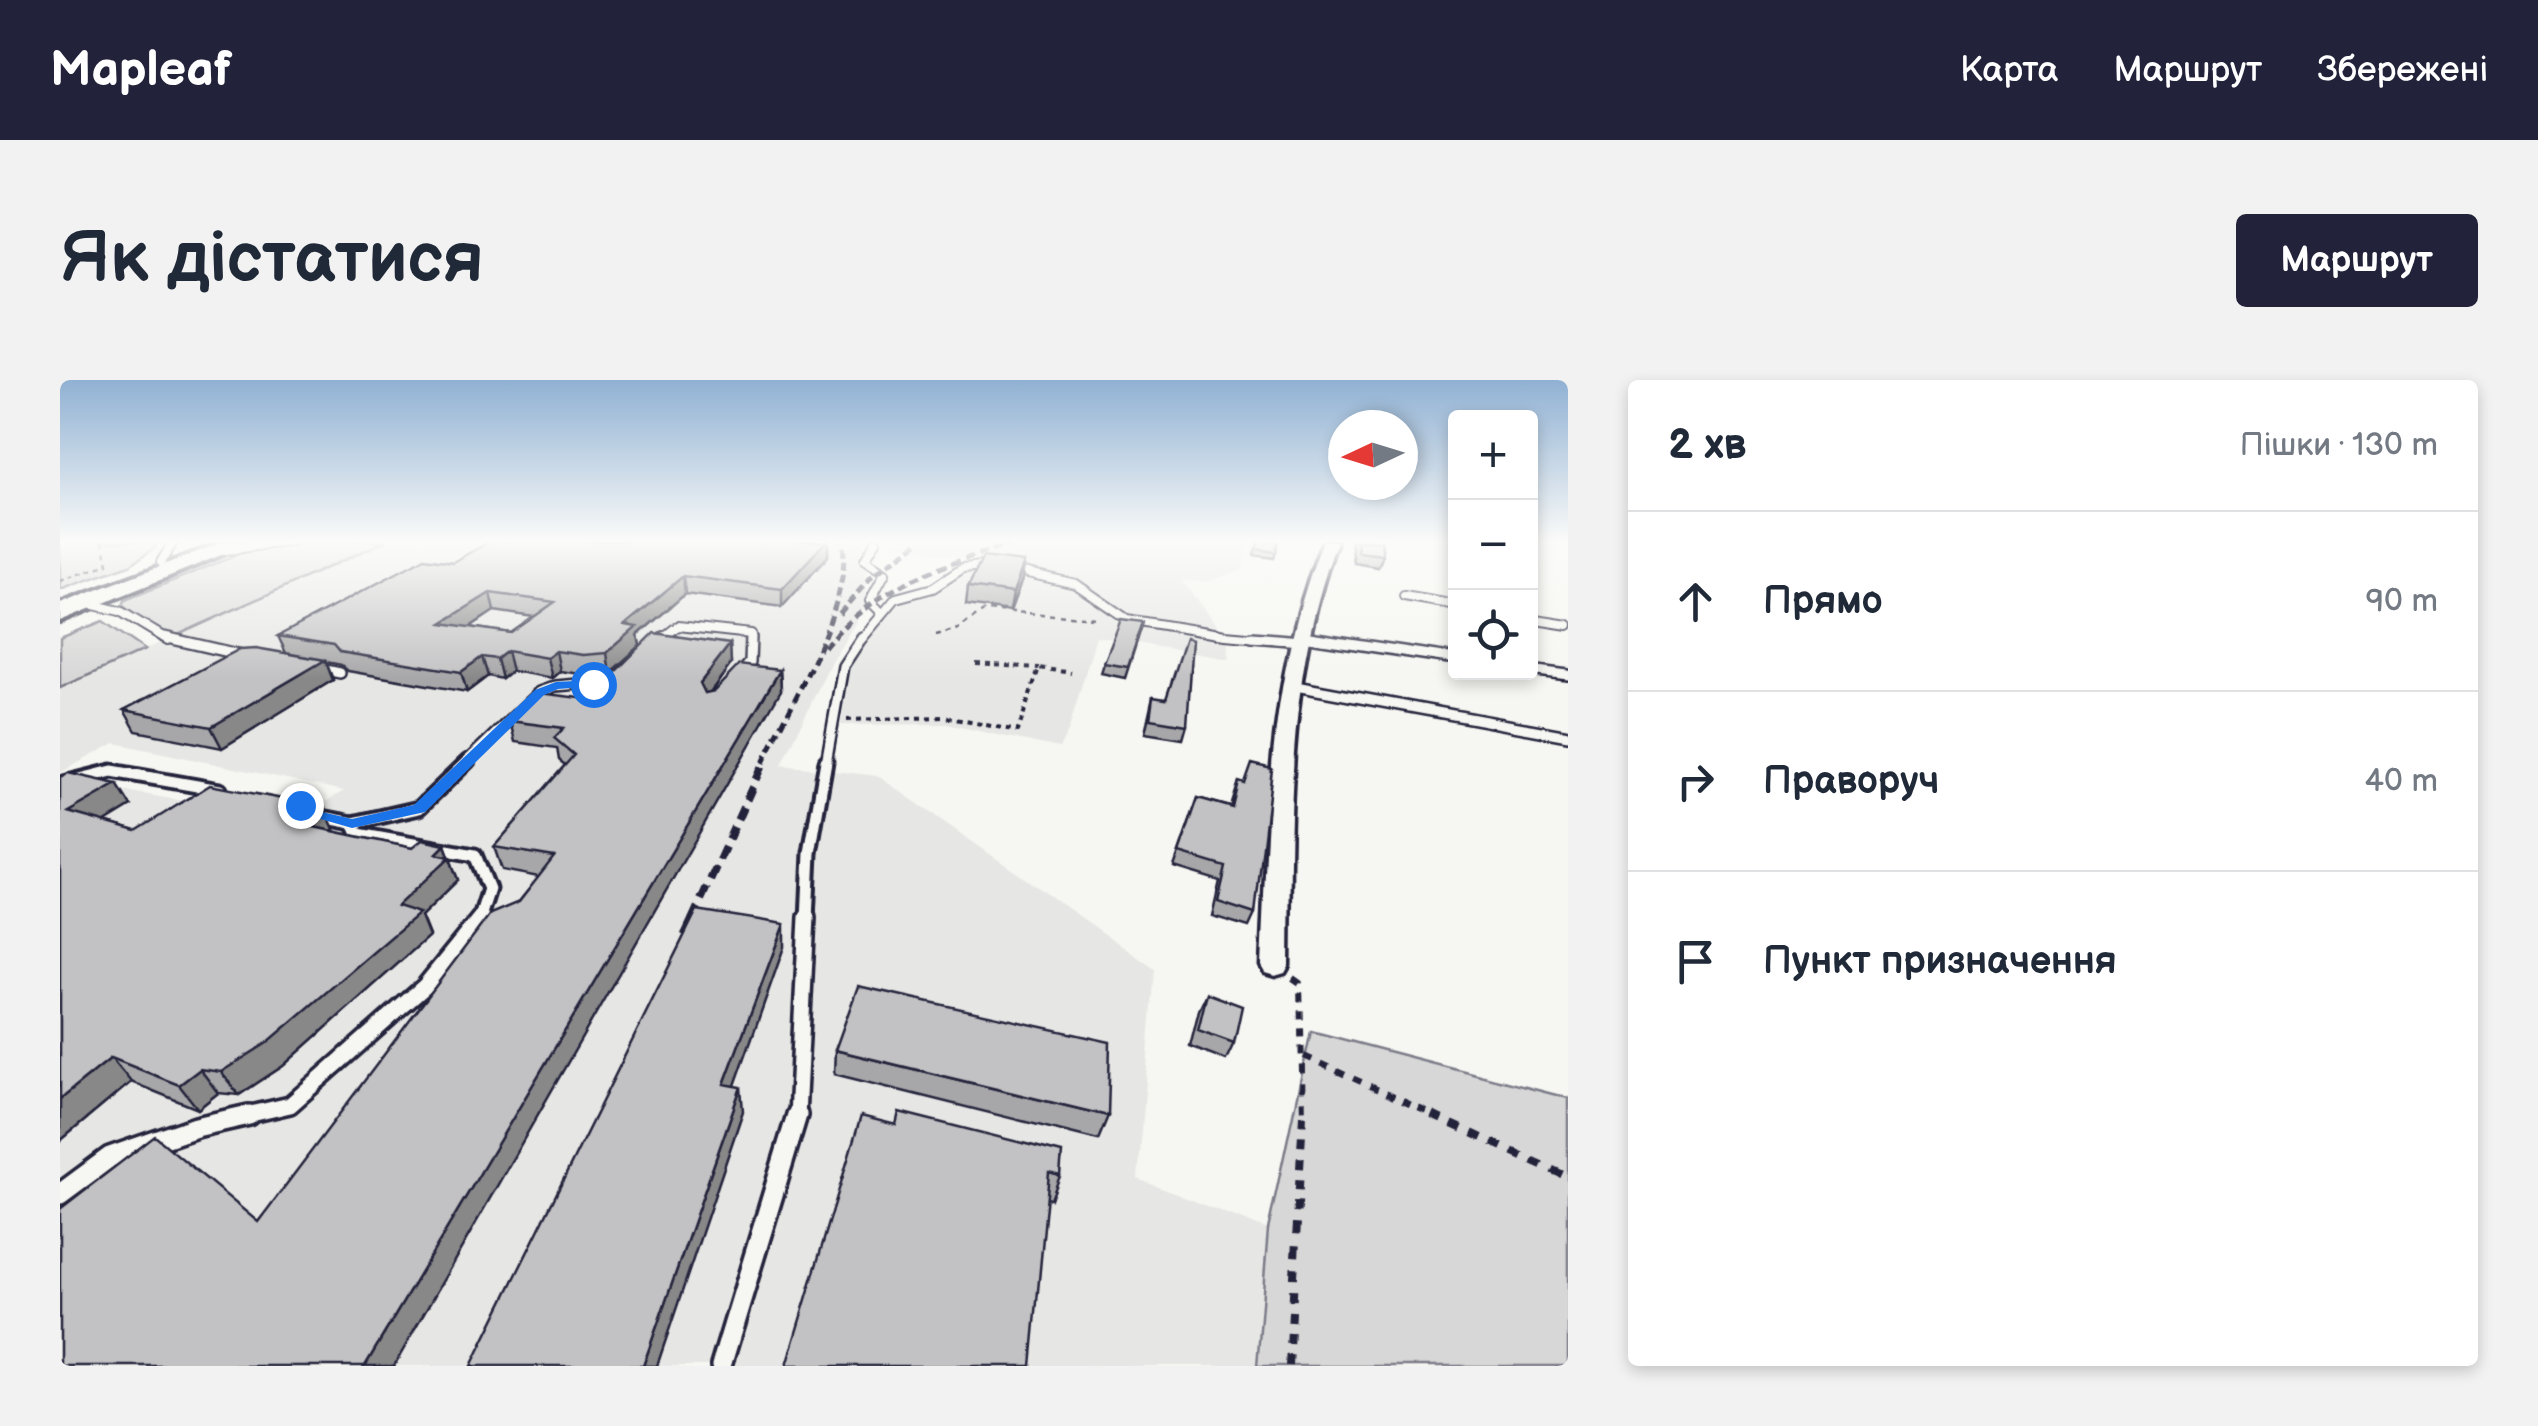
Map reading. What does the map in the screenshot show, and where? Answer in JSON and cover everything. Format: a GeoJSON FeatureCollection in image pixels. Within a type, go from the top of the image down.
{"type":"FeatureCollection","features":[{"type":"Feature","properties":{"kind":"main road"},"geometry":{"type":"LineString","coordinates":[[60,600],[95,587]]}},
{"type":"Feature","properties":{"kind":"main road"},"geometry":{"type":"LineString","coordinates":[[60,612],[122,587]]}},
{"type":"Feature","properties":{"kind":"street"},"geometry":{"type":"LineString","coordinates":[[1275,966],[1290,685],[1313,587]]}},
{"type":"Feature","properties":{"kind":"lane"},"geometry":{"type":"LineString","coordinates":[[879,587],[870,602],[882,612]]}},
{"type":"Feature","properties":{"kind":"lane"},"geometry":{"type":"LineString","coordinates":[[721,1366],[797,1124],[810,853],[843,666],[896,598],[934,587]]}},
{"type":"Feature","properties":{"kind":"lane"},"geometry":{"type":"LineString","coordinates":[[1080,587],[1120,614],[1150,624],[1448,657]]}},
{"type":"Feature","properties":{"kind":"lane"},"geometry":{"type":"LineString","coordinates":[[1404,596],[1448,604]]}},
{"type":"Feature","properties":{"kind":"lane"},"geometry":{"type":"LineString","coordinates":[[85,603],[120,611],[172,642],[252,657]]}},
{"type":"Feature","properties":{"kind":"lane"},"geometry":{"type":"LineString","coordinates":[[1538,620],[1568,626]]}},
{"type":"Feature","properties":{"kind":"lane"},"geometry":{"type":"LineString","coordinates":[[641,656],[678,626],[751,634],[750,663],[723,692]]}},
{"type":"Feature","properties":{"kind":"lane"},"geometry":{"type":"LineString","coordinates":[[305,666],[340,673]]}},
{"type":"Feature","properties":{"kind":"lane"},"geometry":{"type":"LineString","coordinates":[[300,805],[303,812],[352,823],[420,808],[540,692],[556,686],[614,682],[627,669]]}},
{"type":"Feature","properties":{"kind":"lane"},"geometry":{"type":"LineString","coordinates":[[1538,671],[1568,675]]}},
{"type":"Feature","properties":{"kind":"lane"},"geometry":{"type":"LineString","coordinates":[[1290,685],[1568,736]]}},
{"type":"Feature","properties":{"kind":"lane"},"geometry":{"type":"LineString","coordinates":[[60,784],[112,771],[225,791]]}},
{"type":"Feature","properties":{"kind":"lane"},"geometry":{"type":"LineString","coordinates":[[60,1194],[110,1157],[196,1127],[290,1105],[425,986],[484,913],[489,889],[475,855],[358,834],[352,823]]}},
{"type":"Feature","properties":{"kind":"path"},"geometry":{"type":"LineString","coordinates":[[936,635],[958,629],[985,610],[1090,620],[1120,614]]}},
{"type":"Feature","properties":{"kind":"path"},"geometry":{"type":"LineString","coordinates":[[976,664],[1071,673]]}},
{"type":"Feature","properties":{"kind":"path"},"geometry":{"type":"LineString","coordinates":[[834,720],[944,718],[1018,732],[1040,668]]}},
{"type":"Feature","properties":{"kind":"path"},"geometry":{"type":"LineString","coordinates":[[1275,966],[1300,983],[1304,1056],[1288,1366]]}},
{"type":"Feature","properties":{"kind":"path"},"geometry":{"type":"LineString","coordinates":[[1304,1056],[1568,1177]]}},
{"type":"Feature","properties":{"kind":"shaded area"},"geometry":{"type":"Polygon","coordinates":[[[157,587],[284,587],[169,639],[123,606],[125,600],[157,587]]]}},
{"type":"Feature","properties":{"kind":"shaded area"},"geometry":{"type":"Polygon","coordinates":[[[284,587],[866,587],[863,611],[831,661],[782,765],[878,776],[1155,969],[1138,1179],[1268,1230],[1257,1366],[60,1366],[60,792],[84,784],[295,820],[344,791],[115,743],[60,773],[60,688],[284,587]]]}},
{"type":"Feature","properties":{"kind":"shaded area"},"geometry":{"type":"Polygon","coordinates":[[[1077,587],[1126,620],[1227,637],[1229,659],[1096,636],[1068,732],[1059,748],[946,724],[841,725],[849,669],[887,614],[907,597],[941,589],[1077,587]]]}},
{"type":"Feature","properties":{"kind":"shaded area"},"geometry":{"type":"Polygon","coordinates":[[[1084,587],[1187,587],[1223,634],[1126,616],[1084,587]]]}},
{"type":"Feature","properties":{"kind":"shaded area"},"geometry":{"type":"Polygon","coordinates":[[[103,621],[145,650],[60,688],[60,638],[103,621]]]}},
{"type":"Feature","properties":{"kind":"shaded area"},"geometry":{"type":"Polygon","coordinates":[[[1311,1031],[1568,1098],[1568,1366],[1257,1366],[1268,1230],[1311,1031]]]}},
{"type":"Feature","properties":{"kind":"building"},"geometry":{"type":"Polygon","coordinates":[[[370,587],[670,587],[625,625],[637,627],[607,653],[556,651],[547,658],[507,651],[497,659],[482,657],[461,672],[340,652],[334,645],[278,636],[370,587]],[[490,593],[442,623],[511,633],[555,602],[490,593]]]}},
{"type":"Feature","properties":{"kind":"building"},"geometry":{"type":"Polygon","coordinates":[[[968,587],[1015,587],[1013,593],[968,587]]]}},
{"type":"Feature","properties":{"kind":"building"},"geometry":{"type":"Polygon","coordinates":[[[1121,619],[1143,622],[1128,667],[1104,663],[1121,619]]]}},
{"type":"Feature","properties":{"kind":"building"},"geometry":{"type":"Polygon","coordinates":[[[654,633],[730,644],[700,683],[705,693],[714,691],[739,665],[780,670],[365,1366],[60,1366],[60,1209],[155,1136],[258,1222],[490,914],[519,902],[554,857],[494,847],[574,755],[554,738],[564,728],[510,721],[539,693],[588,699],[654,633]]]}},
{"type":"Feature","properties":{"kind":"building"},"geometry":{"type":"Polygon","coordinates":[[[1186,638],[1193,640],[1187,725],[1150,719],[1153,697],[1166,699],[1186,638]]]}},
{"type":"Feature","properties":{"kind":"building"},"geometry":{"type":"Polygon","coordinates":[[[256,648],[325,660],[211,727],[124,710],[240,649],[256,648]]]}},
{"type":"Feature","properties":{"kind":"building"},"geometry":{"type":"Polygon","coordinates":[[[1252,764],[1272,769],[1255,914],[1218,902],[1226,867],[1179,853],[1198,798],[1233,808],[1239,782],[1245,784],[1252,764]]]}},
{"type":"Feature","properties":{"kind":"building"},"geometry":{"type":"Polygon","coordinates":[[[68,773],[117,784],[68,812],[136,831],[210,785],[324,807],[317,813],[324,814],[309,826],[412,848],[422,840],[445,845],[436,854],[450,857],[397,906],[419,913],[267,1043],[221,1072],[200,1069],[179,1085],[111,1058],[60,1099],[60,777],[68,773]]]}},
{"type":"Feature","properties":{"kind":"building"},"geometry":{"type":"Polygon","coordinates":[[[697,910],[784,924],[724,1084],[741,1087],[643,1366],[471,1366],[697,910]]]}},
{"type":"Feature","properties":{"kind":"building"},"geometry":{"type":"Polygon","coordinates":[[[858,986],[1110,1042],[1108,1116],[835,1050],[858,986]]]}},
{"type":"Feature","properties":{"kind":"building"},"geometry":{"type":"Polygon","coordinates":[[[1207,993],[1242,1006],[1234,1043],[1198,1030],[1207,993]]]}},
{"type":"Feature","properties":{"kind":"building"},"geometry":{"type":"Polygon","coordinates":[[[899,1112],[1062,1153],[1060,1176],[1049,1173],[1031,1366],[786,1366],[861,1116],[896,1125],[899,1112]]]}},
{"type":"Feature","properties":{"kind":"railway"},"geometry":{"type":"LineString","coordinates":[[763,763],[817,653],[840,587]]}},
{"type":"Feature","properties":{"kind":"railway"},"geometry":{"type":"LineString","coordinates":[[839,614],[862,587]]}},
{"type":"Feature","properties":{"kind":"railway"},"geometry":{"type":"LineString","coordinates":[[824,647],[866,607],[899,587]]}},
{"type":"Feature","properties":{"kind":"railway"},"geometry":{"type":"LineString","coordinates":[[692,920],[764,761]]}},
{"type":"Feature","properties":{"kind":"railway"},"geometry":{"type":"LineString","coordinates":[[685,936],[694,917]]}},
{"type":"Feature","properties":{"kind":"route"},"geometry":{"type":"LineString","coordinates":[[300,805],[303,812],[352,823],[420,808],[444,789],[540,692],[556,686],[593,684]]}}]}
